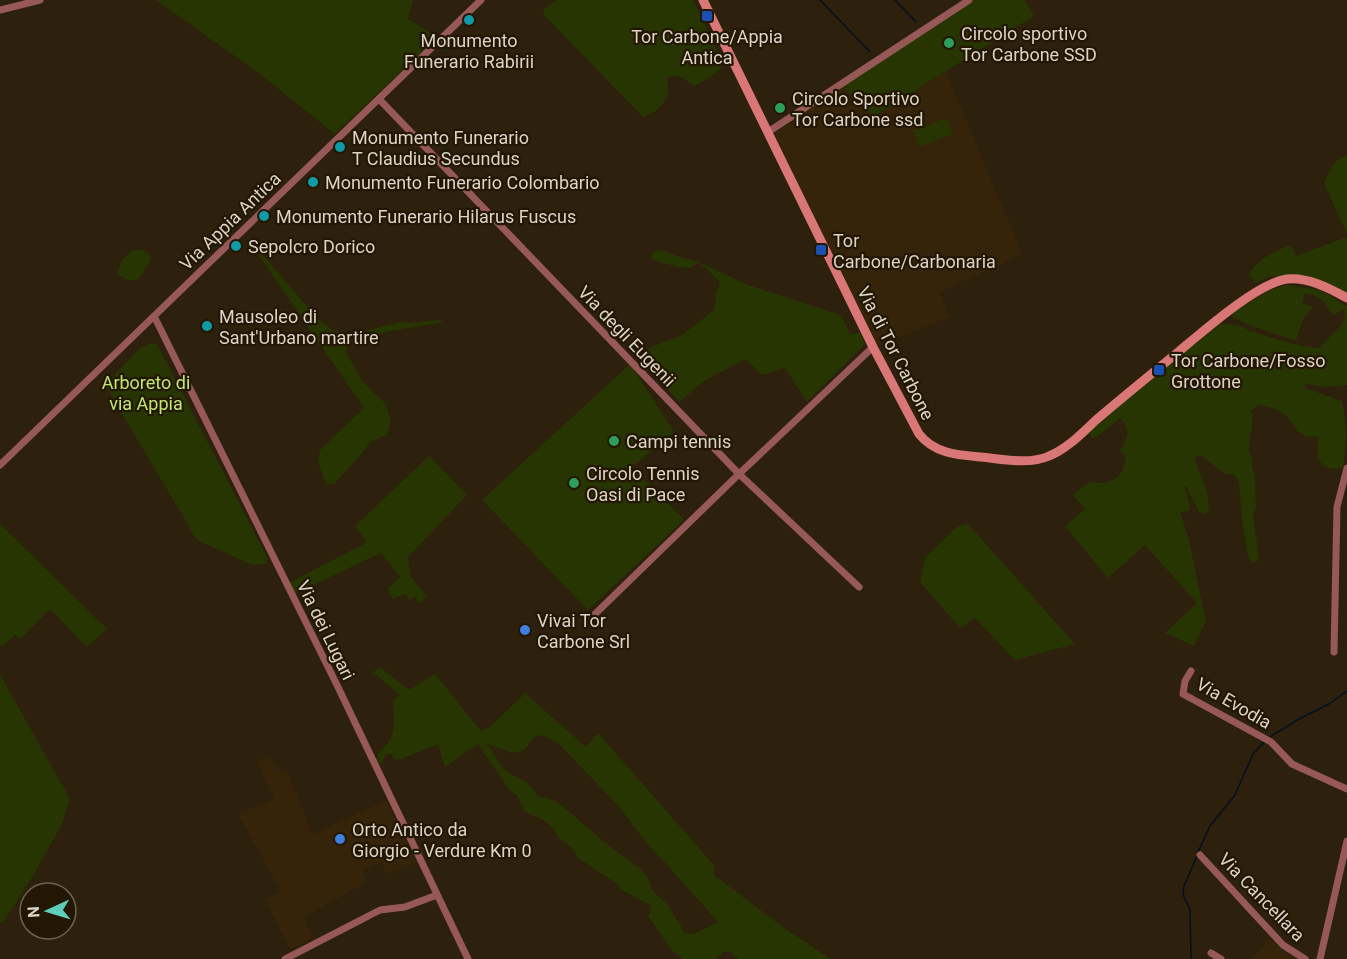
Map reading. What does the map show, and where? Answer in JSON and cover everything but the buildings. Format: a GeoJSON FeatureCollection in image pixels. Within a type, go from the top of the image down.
{"type":"FeatureCollection","features":[{"type":"Feature","properties":{"kind":"main road","name":"Via di Tor Carbone"},"geometry":{"type":"LineString","coordinates":[[703,0],[915,428],[930,445],[944,452],[965,456],[1037,460],[1053,455],[1073,441],[1214,323],[1236,306],[1266,288],[1284,280],[1304,280],[1322,285],[1347,298]]}},
{"type":"Feature","properties":{"kind":"street"},"geometry":{"type":"LineString","coordinates":[[0,10],[40,0]]}},
{"type":"Feature","properties":{"kind":"street","name":"Via Appia Antica"},"geometry":{"type":"LineString","coordinates":[[0,465],[482,0]]}},
{"type":"Feature","properties":{"kind":"street"},"geometry":{"type":"LineString","coordinates":[[768,132],[969,0]]}},
{"type":"Feature","properties":{"kind":"street","name":"Via degli Eugenii"},"geometry":{"type":"LineString","coordinates":[[379,99],[739,474],[859,587]]}},
{"type":"Feature","properties":{"kind":"street","name":"Via dei Lugari"},"geometry":{"type":"LineString","coordinates":[[154,316],[337,685],[468,959]]}},
{"type":"Feature","properties":{"kind":"street"},"geometry":{"type":"LineString","coordinates":[[592,617],[873,347]]}},
{"type":"Feature","properties":{"kind":"street"},"geometry":{"type":"LineString","coordinates":[[1334,652],[1337,507],[1347,468]]}},
{"type":"Feature","properties":{"kind":"street","name":"Via Evodia"},"geometry":{"type":"LineString","coordinates":[[1191,671],[1185,681],[1183,693],[1271,742],[1292,764],[1347,789]]}},
{"type":"Feature","properties":{"kind":"street"},"geometry":{"type":"LineString","coordinates":[[1320,959],[1347,841]]}},
{"type":"Feature","properties":{"kind":"street","name":"Via Cancellara"},"geometry":{"type":"LineString","coordinates":[[1200,855],[1282,945],[1305,959]]}},
{"type":"Feature","properties":{"kind":"street"},"geometry":{"type":"LineString","coordinates":[[285,959],[380,910],[405,907],[437,895]]}},
{"type":"Feature","properties":{"kind":"street"},"geometry":{"type":"LineString","coordinates":[[1211,953],[1221,959]]}},
{"type":"Feature","properties":{"kind":"shaded area"},"geometry":{"type":"Polygon","coordinates":[[[946,71],[1023,254],[940,292],[950,317],[878,346],[774,134],[842,86],[873,116],[946,71]]]}},
{"type":"Feature","properties":{"kind":"shaded area"},"geometry":{"type":"Polygon","coordinates":[[[270,755],[280,772],[287,769],[313,834],[386,800],[417,863],[386,874],[382,862],[362,871],[367,882],[304,917],[314,938],[290,949],[265,899],[281,892],[238,814],[274,799],[256,762],[270,755]]]}},
{"type":"Feature","properties":{"kind":"shaded area"},"geometry":{"type":"Polygon","coordinates":[[[1270,937],[1287,953],[1299,959],[1252,959],[1270,937]]]}},
{"type":"Feature","properties":{"kind":"green space"},"geometry":{"type":"Polygon","coordinates":[[[156,0],[413,0],[408,19],[437,37],[335,134],[257,72],[156,0]]]}},
{"type":"Feature","properties":{"kind":"green space"},"geometry":{"type":"Polygon","coordinates":[[[557,0],[693,0],[723,63],[715,74],[694,86],[680,77],[670,76],[667,79],[667,98],[654,112],[643,117],[544,15],[543,10],[557,0]]]}},
{"type":"Feature","properties":{"kind":"green space","name":"Circolo sportivo Tor Carbone SSD"},"geometry":{"type":"Polygon","coordinates":[[[975,0],[1025,0],[1034,16],[873,117],[842,86],[975,0]]]}},
{"type":"Feature","properties":{"kind":"green space"},"geometry":{"type":"Polygon","coordinates":[[[947,118],[953,134],[919,147],[913,131],[947,118]]]}},
{"type":"Feature","properties":{"kind":"green space"},"geometry":{"type":"Polygon","coordinates":[[[1347,156],[1347,234],[1324,183],[1335,163],[1347,156]]]}},
{"type":"Feature","properties":{"kind":"green space"},"geometry":{"type":"Polygon","coordinates":[[[1347,237],[1347,296],[1326,283],[1270,276],[1256,283],[1249,275],[1260,261],[1288,246],[1293,248],[1296,256],[1347,237]]]}},
{"type":"Feature","properties":{"kind":"green space"},"geometry":{"type":"Polygon","coordinates":[[[247,238],[260,243],[264,256],[317,318],[336,332],[356,333],[400,322],[438,320],[444,322],[386,332],[355,341],[347,346],[346,352],[362,381],[385,403],[391,420],[387,435],[371,441],[334,484],[326,484],[318,462],[320,450],[364,408],[247,238]]]}},
{"type":"Feature","properties":{"kind":"green space"},"geometry":{"type":"Polygon","coordinates":[[[133,250],[143,250],[149,253],[151,259],[137,280],[126,279],[118,273],[122,260],[133,250]]]}},
{"type":"Feature","properties":{"kind":"green space"},"geometry":{"type":"Polygon","coordinates":[[[662,250],[699,262],[690,268],[652,260],[653,252],[662,250]]]}},
{"type":"Feature","properties":{"kind":"green space"},"geometry":{"type":"Polygon","coordinates":[[[699,262],[748,285],[841,315],[851,335],[860,332],[865,344],[807,402],[785,368],[762,375],[746,359],[704,381],[679,402],[636,353],[682,335],[714,310],[720,282],[699,262]]]}},
{"type":"Feature","properties":{"kind":"green space"},"geometry":{"type":"Polygon","coordinates":[[[1287,285],[1320,290],[1347,306],[1347,385],[1326,387],[1306,384],[1305,388],[1342,401],[1346,434],[1343,467],[1335,469],[1324,466],[1319,460],[1317,436],[1305,436],[1281,411],[1260,405],[1250,411],[1253,414],[1249,450],[1255,475],[1256,507],[1253,514],[1259,560],[1252,563],[1248,557],[1239,483],[1235,475],[1225,474],[1202,456],[1196,457],[1195,460],[1207,491],[1209,511],[1204,514],[1199,512],[1184,486],[1190,506],[1189,511],[1180,512],[1188,536],[1206,621],[1194,646],[1165,633],[1197,603],[1145,545],[1108,578],[1065,526],[1085,509],[1073,495],[1089,483],[1103,483],[1117,478],[1124,466],[1125,456],[1120,451],[1128,434],[1120,418],[1098,436],[1092,438],[1087,432],[1219,324],[1240,326],[1250,332],[1294,344],[1320,348],[1341,325],[1345,317],[1343,310],[1334,315],[1323,301],[1313,295],[1305,293],[1302,303],[1313,307],[1303,319],[1296,341],[1232,317],[1234,312],[1269,290],[1287,285]]]}},
{"type":"Feature","properties":{"kind":"green space","name":"Arboreto di via Appia"},"geometry":{"type":"Polygon","coordinates":[[[151,343],[157,344],[268,559],[266,564],[252,565],[197,540],[105,385],[141,347],[151,343]]]}},
{"type":"Feature","properties":{"kind":"green space","name":"Circolo Tennis Oasi di Pace"},"geometry":{"type":"Polygon","coordinates":[[[630,364],[674,432],[632,467],[684,520],[588,610],[482,500],[630,364]]]}},
{"type":"Feature","properties":{"kind":"green space"},"geometry":{"type":"Polygon","coordinates":[[[429,456],[467,495],[408,557],[411,577],[426,596],[419,604],[415,597],[410,601],[405,594],[393,599],[387,589],[400,577],[381,553],[294,594],[289,583],[367,542],[355,526],[429,456]]]}},
{"type":"Feature","properties":{"kind":"green space"},"geometry":{"type":"Polygon","coordinates":[[[0,524],[107,629],[87,647],[50,609],[20,639],[15,635],[2,646],[0,644],[0,524]]]}},
{"type":"Feature","properties":{"kind":"green space"},"geometry":{"type":"Polygon","coordinates":[[[968,524],[1075,644],[1015,660],[975,618],[960,628],[920,582],[925,558],[958,526],[968,524]]]}},
{"type":"Feature","properties":{"kind":"green space"},"geometry":{"type":"Polygon","coordinates":[[[380,667],[409,690],[435,674],[480,730],[489,728],[525,693],[586,747],[598,733],[714,865],[714,875],[787,930],[831,959],[738,959],[730,951],[723,952],[716,959],[681,959],[673,952],[648,916],[650,905],[620,889],[618,884],[578,858],[573,849],[560,840],[553,828],[545,821],[525,812],[517,795],[510,791],[478,744],[445,767],[438,744],[394,760],[392,754],[386,754],[382,763],[377,762],[378,753],[392,735],[393,700],[400,695],[373,672],[380,667]],[[542,735],[534,737],[524,750],[519,752],[487,744],[503,768],[527,782],[538,797],[555,800],[641,869],[649,880],[652,890],[668,905],[685,933],[694,934],[718,922],[641,836],[622,810],[560,745],[542,735]]]}},
{"type":"Feature","properties":{"kind":"green space"},"geometry":{"type":"Polygon","coordinates":[[[0,674],[70,799],[61,826],[34,874],[30,881],[18,881],[18,899],[4,921],[0,923],[0,674]]]}},
{"type":"Feature","properties":{"kind":"waterway"},"geometry":{"type":"LineString","coordinates":[[820,0],[870,52]]}},
{"type":"Feature","properties":{"kind":"waterway"},"geometry":{"type":"LineString","coordinates":[[895,0],[916,22]]}},
{"type":"Feature","properties":{"kind":"waterway"},"geometry":{"type":"LineString","coordinates":[[1268,738],[1329,704],[1347,691]]}},
{"type":"Feature","properties":{"kind":"waterway"},"geometry":{"type":"LineString","coordinates":[[1198,852],[1210,826],[1235,795],[1253,754],[1265,741]]}},
{"type":"Feature","properties":{"kind":"waterway"},"geometry":{"type":"LineString","coordinates":[[1191,959],[1190,909],[1183,895],[1184,886],[1197,856]]}},
{"type":"Feature","properties":{"kind":"place","name":"Tor Carbone/Appia Antica"},"geometry":{"type":"Point","coordinates":[707,16]}},
{"type":"Feature","properties":{"kind":"place","name":"Monumento Funerario Rabirii"},"geometry":{"type":"Point","coordinates":[469,20]}},
{"type":"Feature","properties":{"kind":"place","name":"Circolo sportivo Tor Carbone SSD"},"geometry":{"type":"Point","coordinates":[949,43]}},
{"type":"Feature","properties":{"kind":"place","name":"Circolo Sportivo Tor Carbone ssd"},"geometry":{"type":"Point","coordinates":[780,108]}},
{"type":"Feature","properties":{"kind":"place","name":"Monumento Funerario T Claudius Secundus"},"geometry":{"type":"Point","coordinates":[340,147]}},
{"type":"Feature","properties":{"kind":"place","name":"Monumento Funerario Colombario"},"geometry":{"type":"Point","coordinates":[313,182]}},
{"type":"Feature","properties":{"kind":"place","name":"Monumento Funerario Hilarus Fuscus"},"geometry":{"type":"Point","coordinates":[264,216]}},
{"type":"Feature","properties":{"kind":"place","name":"Sepolcro Dorico"},"geometry":{"type":"Point","coordinates":[236,246]}},
{"type":"Feature","properties":{"kind":"place","name":"Tor Carbone/Carbonaria"},"geometry":{"type":"Point","coordinates":[821,250]}},
{"type":"Feature","properties":{"kind":"place","name":"Mausoleo di Sant'Urbano martire"},"geometry":{"type":"Point","coordinates":[207,326]}},
{"type":"Feature","properties":{"kind":"place","name":"Tor Carbone/Fosso Grottone"},"geometry":{"type":"Point","coordinates":[1159,370]}},
{"type":"Feature","properties":{"kind":"place","name":"Campi tennis"},"geometry":{"type":"Point","coordinates":[614,441]}},
{"type":"Feature","properties":{"kind":"place","name":"Circolo Tennis Oasi di Pace"},"geometry":{"type":"Point","coordinates":[574,483]}},
{"type":"Feature","properties":{"kind":"place","name":"Vivai Tor Carbone Srl"},"geometry":{"type":"Point","coordinates":[525,630]}},
{"type":"Feature","properties":{"kind":"place","name":"Orto Antico da Giorgio - Verdure Km 0"},"geometry":{"type":"Point","coordinates":[340,839]}}]}
